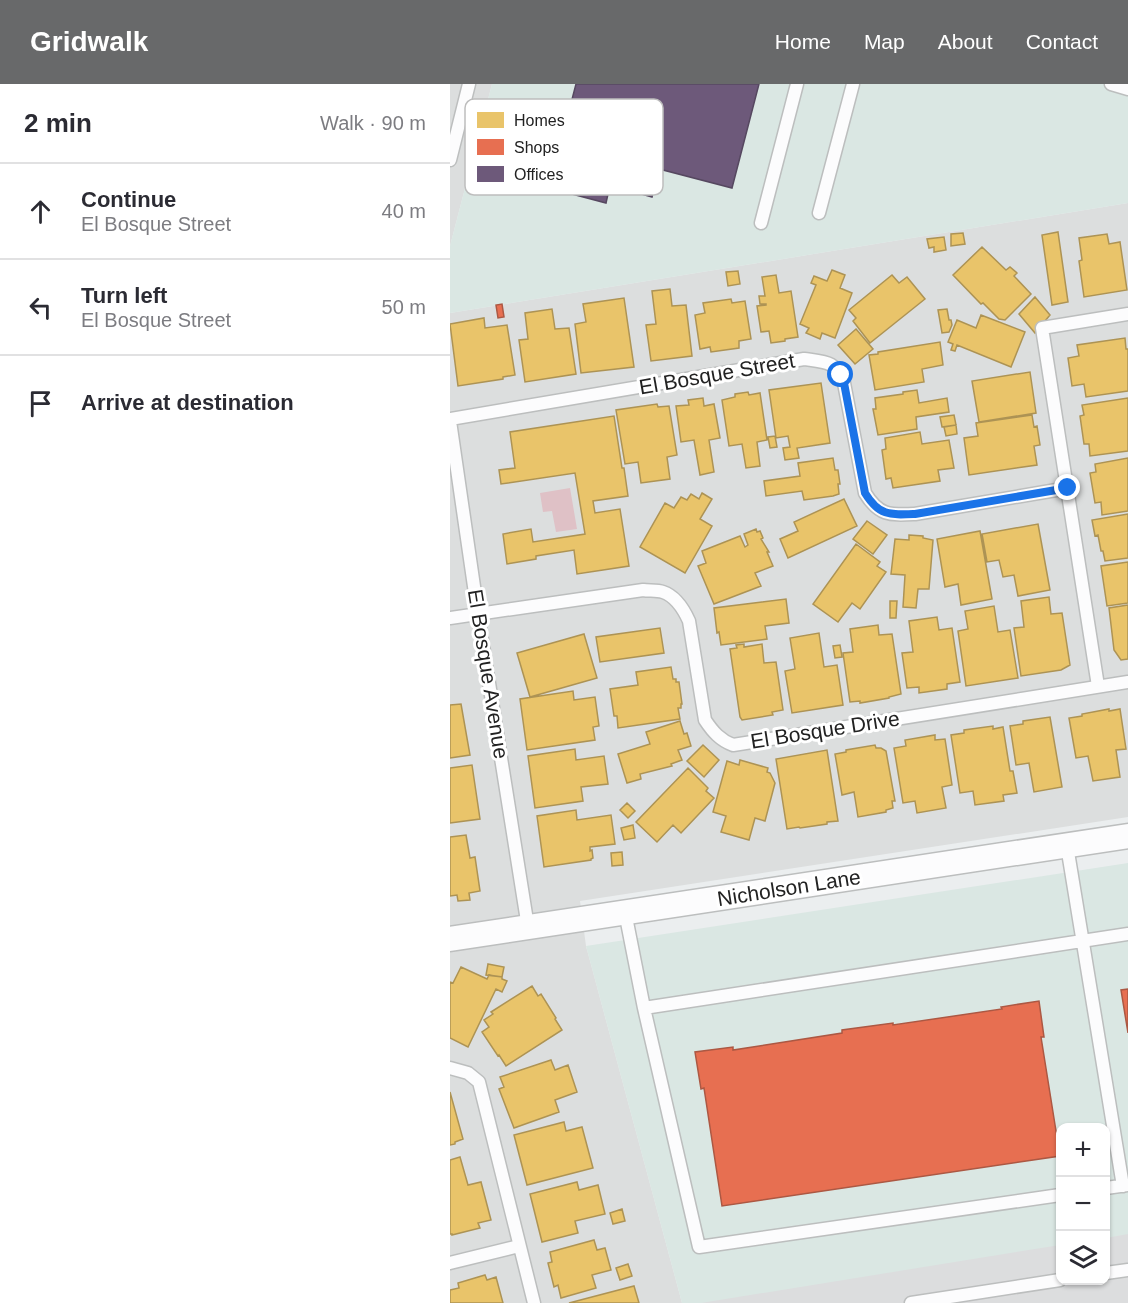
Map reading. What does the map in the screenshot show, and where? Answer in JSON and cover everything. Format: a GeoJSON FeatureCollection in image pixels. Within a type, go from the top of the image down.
{"type":"FeatureCollection","features":[{"type":"Feature","properties":{"kind":"street","name":"Nicholson Lane"},"geometry":{"type":"LineString","coordinates":[[450,939],[1128,836]]}},
{"type":"Feature","properties":{"kind":"lane"},"geometry":{"type":"LineString","coordinates":[[465,99],[469,84]]}},
{"type":"Feature","properties":{"kind":"lane"},"geometry":{"type":"LineString","coordinates":[[761,223],[797,84]]}},
{"type":"Feature","properties":{"kind":"lane"},"geometry":{"type":"LineString","coordinates":[[819,213],[853,84]]}},
{"type":"Feature","properties":{"kind":"lane"},"geometry":{"type":"LineString","coordinates":[[1111,84],[1128,89]]}},
{"type":"Feature","properties":{"kind":"lane"},"geometry":{"type":"LineString","coordinates":[[450,160],[465,100]]}},
{"type":"Feature","properties":{"kind":"lane"},"geometry":{"type":"LineString","coordinates":[[1098,686],[1042,328],[1128,314]]}},
{"type":"Feature","properties":{"kind":"lane","name":"El Bosque Street"},"geometry":{"type":"LineString","coordinates":[[450,420],[804,359],[834,366],[841,375],[865,493],[881,511],[892,515],[915,514],[1068,488]]}},
{"type":"Feature","properties":{"kind":"lane","name":"El Bosque Avenue"},"geometry":{"type":"LineString","coordinates":[[450,420],[478,614],[528,927]]}},
{"type":"Feature","properties":{"kind":"lane","name":"El Bosque Drive"},"geometry":{"type":"LineString","coordinates":[[450,618],[643,590],[662,591],[677,602],[689,621],[705,720],[713,733],[724,742],[733,745],[1128,682]]}},
{"type":"Feature","properties":{"kind":"lane"},"geometry":{"type":"LineString","coordinates":[[1066,846],[1125,1185],[1110,1187]]}},
{"type":"Feature","properties":{"kind":"lane"},"geometry":{"type":"LineString","coordinates":[[626,912],[644,1008],[699,1247],[1056,1196]]}},
{"type":"Feature","properties":{"kind":"lane"},"geometry":{"type":"LineString","coordinates":[[644,1008],[1128,934]]}},
{"type":"Feature","properties":{"kind":"lane"},"geometry":{"type":"LineString","coordinates":[[450,1068],[468,1073],[479,1082],[534,1303]]}},
{"type":"Feature","properties":{"kind":"lane"},"geometry":{"type":"LineString","coordinates":[[450,1263],[519,1246]]}},
{"type":"Feature","properties":{"kind":"lane"},"geometry":{"type":"LineString","coordinates":[[1110,1272],[1128,1270]]}},
{"type":"Feature","properties":{"kind":"lane"},"geometry":{"type":"LineString","coordinates":[[911,1303],[1056,1281]]}},
{"type":"Feature","properties":{"kind":"shaded area"},"geometry":{"type":"Polygon","coordinates":[[[450,84],[492,84],[488,99],[465,99],[465,188],[450,246],[450,84]]]}},
{"type":"Feature","properties":{"kind":"shaded area"},"geometry":{"type":"Polygon","coordinates":[[[492,84],[1128,84],[1128,203],[450,313],[450,246],[465,188],[465,195],[663,195],[663,99],[488,99],[492,84]]]}},
{"type":"Feature","properties":{"kind":"shaded area"},"geometry":{"type":"Polygon","coordinates":[[[1128,203],[1128,817],[580,901],[586,946],[682,1303],[450,1303],[450,313],[1128,203]]]}},
{"type":"Feature","properties":{"kind":"shaded area"},"geometry":{"type":"Polygon","coordinates":[[[570,488],[577,529],[556,532],[552,511],[543,512],[540,493],[570,488]]]}},
{"type":"Feature","properties":{"kind":"shaded area"},"geometry":{"type":"Polygon","coordinates":[[[1128,863],[1128,1303],[682,1303],[586,946],[1128,863]]]}},
{"type":"Feature","properties":{"kind":"shaded area"},"geometry":{"type":"Polygon","coordinates":[[[1128,1234],[1128,1303],[701,1303],[1056,1246],[1056,1285],[1110,1285],[1110,1237],[1128,1234]]]}},
{"type":"Feature","properties":{"kind":"building: Homes"},"geometry":{"type":"Polygon","coordinates":[[[1058,232],[1068,302],[1052,305],[1042,235],[1058,232]]]}},
{"type":"Feature","properties":{"kind":"building: Homes"},"geometry":{"type":"Polygon","coordinates":[[[963,233],[965,244],[951,246],[951,234],[963,233]]]}},
{"type":"Feature","properties":{"kind":"building: Homes"},"geometry":{"type":"Polygon","coordinates":[[[1107,234],[1109,244],[1120,242],[1127,290],[1084,297],[1079,261],[1082,260],[1079,238],[1107,234]]]}},
{"type":"Feature","properties":{"kind":"building: Homes"},"geometry":{"type":"Polygon","coordinates":[[[944,237],[946,250],[934,252],[934,247],[929,248],[927,239],[944,237]]]}},
{"type":"Feature","properties":{"kind":"building: Homes"},"geometry":{"type":"Polygon","coordinates":[[[982,247],[1006,270],[1010,267],[1017,273],[1014,276],[1031,294],[1005,320],[999,319],[983,303],[981,304],[953,275],[982,247]]]}},
{"type":"Feature","properties":{"kind":"building: Homes"},"geometry":{"type":"Polygon","coordinates":[[[832,270],[845,275],[840,288],[852,293],[835,338],[822,333],[820,339],[806,333],[809,328],[800,324],[816,285],[811,283],[814,276],[827,281],[832,270]]]}},
{"type":"Feature","properties":{"kind":"building: Homes"},"geometry":{"type":"Polygon","coordinates":[[[738,271],[740,284],[728,286],[726,272],[738,271]]]}},
{"type":"Feature","properties":{"kind":"building: Homes"},"geometry":{"type":"Polygon","coordinates":[[[776,275],[779,293],[791,291],[798,337],[771,343],[769,331],[761,332],[757,306],[766,305],[760,304],[759,296],[765,296],[762,277],[776,275]]]}},
{"type":"Feature","properties":{"kind":"building: Homes"},"geometry":{"type":"Polygon","coordinates":[[[892,275],[899,283],[907,277],[925,299],[870,343],[853,321],[856,318],[849,310],[892,275]]]}},
{"type":"Feature","properties":{"kind":"building: Homes"},"geometry":{"type":"Polygon","coordinates":[[[670,289],[672,306],[686,305],[692,356],[651,361],[646,325],[656,324],[652,291],[670,289]]]}},
{"type":"Feature","properties":{"kind":"building: Homes"},"geometry":{"type":"Polygon","coordinates":[[[1035,297],[1050,315],[1035,333],[1019,314],[1035,297]]]}},
{"type":"Feature","properties":{"kind":"building: Homes"},"geometry":{"type":"Polygon","coordinates":[[[624,298],[634,367],[581,373],[575,324],[586,322],[583,304],[624,298]]]}},
{"type":"Feature","properties":{"kind":"building: Homes"},"geometry":{"type":"Polygon","coordinates":[[[731,299],[732,303],[745,301],[751,339],[739,341],[739,348],[711,352],[710,347],[700,349],[695,315],[705,313],[703,303],[731,299]]]}},
{"type":"Feature","properties":{"kind":"building: Homes"},"geometry":{"type":"Polygon","coordinates":[[[552,309],[555,329],[569,328],[576,374],[525,382],[519,340],[528,339],[525,313],[552,309]]]}},
{"type":"Feature","properties":{"kind":"building: Homes"},"geometry":{"type":"Polygon","coordinates":[[[947,309],[952,325],[949,332],[942,333],[938,310],[947,309]]]}},
{"type":"Feature","properties":{"kind":"building: Homes"},"geometry":{"type":"Polygon","coordinates":[[[981,315],[1025,332],[1011,367],[957,345],[955,351],[951,350],[953,344],[948,342],[957,320],[976,328],[981,315]]]}},
{"type":"Feature","properties":{"kind":"building: Homes"},"geometry":{"type":"Polygon","coordinates":[[[484,318],[485,328],[507,325],[515,375],[458,386],[450,324],[484,318]]]}},
{"type":"Feature","properties":{"kind":"building: Homes"},"geometry":{"type":"Polygon","coordinates":[[[856,329],[873,349],[855,364],[838,345],[856,329]]]}},
{"type":"Feature","properties":{"kind":"building: Homes"},"geometry":{"type":"Polygon","coordinates":[[[1125,338],[1126,349],[1128,349],[1128,391],[1086,397],[1084,384],[1072,386],[1068,358],[1079,356],[1077,345],[1125,338]]]}},
{"type":"Feature","properties":{"kind":"building: Homes"},"geometry":{"type":"Polygon","coordinates":[[[940,342],[943,365],[922,369],[924,382],[875,390],[869,355],[940,342]]]}},
{"type":"Feature","properties":{"kind":"building: Homes"},"geometry":{"type":"Polygon","coordinates":[[[1030,372],[1036,413],[979,422],[972,381],[1030,372]]]}},
{"type":"Feature","properties":{"kind":"building: Homes"},"geometry":{"type":"Polygon","coordinates":[[[821,383],[830,443],[797,448],[799,458],[785,460],[783,448],[790,447],[788,436],[776,438],[769,390],[821,383]]]}},
{"type":"Feature","properties":{"kind":"building: Homes"},"geometry":{"type":"Polygon","coordinates":[[[917,390],[919,403],[947,398],[949,412],[916,417],[917,429],[878,435],[873,409],[876,409],[875,398],[917,390]]]}},
{"type":"Feature","properties":{"kind":"building: Homes"},"geometry":{"type":"Polygon","coordinates":[[[748,392],[749,395],[760,393],[767,440],[757,442],[760,466],[746,468],[742,444],[729,446],[722,400],[735,397],[735,394],[748,392]]]}},
{"type":"Feature","properties":{"kind":"building: Homes"},"geometry":{"type":"Polygon","coordinates":[[[703,398],[704,406],[714,404],[720,438],[709,440],[714,472],[700,475],[694,440],[681,442],[676,406],[689,405],[688,400],[703,398]]]}},
{"type":"Feature","properties":{"kind":"building: Homes"},"geometry":{"type":"Polygon","coordinates":[[[1128,398],[1128,451],[1090,456],[1089,444],[1084,444],[1080,416],[1084,415],[1082,405],[1128,398]]]}},
{"type":"Feature","properties":{"kind":"building: Homes"},"geometry":{"type":"Polygon","coordinates":[[[657,404],[658,407],[669,406],[677,455],[667,457],[670,479],[641,483],[638,462],[625,464],[616,410],[657,404]]]}},
{"type":"Feature","properties":{"kind":"building: Homes"},"geometry":{"type":"Polygon","coordinates":[[[954,415],[956,425],[942,427],[940,417],[954,415]]]}},
{"type":"Feature","properties":{"kind":"building: Homes"},"geometry":{"type":"Polygon","coordinates":[[[1032,415],[1034,427],[1037,426],[1040,445],[1034,446],[1037,465],[969,475],[964,438],[978,436],[976,423],[1032,415]]]}},
{"type":"Feature","properties":{"kind":"building: Homes"},"geometry":{"type":"Polygon","coordinates":[[[614,416],[628,496],[593,501],[595,513],[620,509],[629,566],[577,574],[574,550],[536,556],[536,559],[507,564],[503,534],[531,529],[533,542],[585,534],[575,473],[501,484],[499,470],[515,468],[510,432],[614,416]]]}},
{"type":"Feature","properties":{"kind":"building: Homes"},"geometry":{"type":"Polygon","coordinates":[[[956,425],[957,434],[946,436],[944,427],[956,425]]]}},
{"type":"Feature","properties":{"kind":"building: Homes"},"geometry":{"type":"Polygon","coordinates":[[[920,432],[922,444],[949,440],[954,468],[938,470],[940,481],[893,488],[891,478],[886,479],[882,450],[886,449],[885,438],[920,432]]]}},
{"type":"Feature","properties":{"kind":"building: Homes"},"geometry":{"type":"Polygon","coordinates":[[[775,436],[777,447],[770,448],[768,437],[775,436]]]}},
{"type":"Feature","properties":{"kind":"building: Homes"},"geometry":{"type":"Polygon","coordinates":[[[833,458],[835,470],[838,470],[839,494],[804,500],[802,491],[766,496],[764,481],[800,476],[798,463],[833,458]]]}},
{"type":"Feature","properties":{"kind":"building: Homes"},"geometry":{"type":"Polygon","coordinates":[[[1128,458],[1128,511],[1102,515],[1101,502],[1095,503],[1090,473],[1096,472],[1095,464],[1128,458]]]}},
{"type":"Feature","properties":{"kind":"building: Homes"},"geometry":{"type":"Polygon","coordinates":[[[702,493],[712,499],[700,519],[712,526],[685,573],[640,547],[665,503],[674,508],[681,497],[687,500],[691,494],[699,499],[702,493]]]}},
{"type":"Feature","properties":{"kind":"building: Homes"},"geometry":{"type":"Polygon","coordinates":[[[844,499],[857,526],[788,558],[780,539],[798,531],[794,522],[844,499]]]}},
{"type":"Feature","properties":{"kind":"building: Homes"},"geometry":{"type":"Polygon","coordinates":[[[1128,514],[1128,558],[1105,561],[1098,535],[1095,536],[1092,520],[1128,514]]]}},
{"type":"Feature","properties":{"kind":"building: Homes"},"geometry":{"type":"Polygon","coordinates":[[[867,521],[887,535],[873,554],[853,539],[867,521]]]}},
{"type":"Feature","properties":{"kind":"building: Homes"},"geometry":{"type":"Polygon","coordinates":[[[1038,524],[1050,590],[1018,596],[1014,575],[1003,577],[999,560],[987,562],[982,534],[1038,524]]]}},
{"type":"Feature","properties":{"kind":"building: Homes"},"geometry":{"type":"Polygon","coordinates":[[[756,529],[757,532],[760,531],[763,538],[761,539],[769,552],[767,552],[773,566],[755,573],[761,586],[714,604],[698,566],[706,563],[702,551],[740,536],[745,547],[748,545],[744,534],[756,529]]]}},
{"type":"Feature","properties":{"kind":"building: Homes"},"geometry":{"type":"Polygon","coordinates":[[[980,531],[992,599],[961,605],[958,584],[945,587],[937,539],[980,531]]]}},
{"type":"Feature","properties":{"kind":"building: Homes"},"geometry":{"type":"Polygon","coordinates":[[[909,535],[923,536],[923,538],[933,540],[929,589],[918,589],[916,608],[903,607],[905,575],[891,574],[895,539],[909,540],[909,535]]]}},
{"type":"Feature","properties":{"kind":"building: Homes"},"geometry":{"type":"Polygon","coordinates":[[[856,544],[880,562],[877,566],[886,572],[860,609],[852,603],[838,622],[813,604],[856,544]]]}},
{"type":"Feature","properties":{"kind":"building: Homes"},"geometry":{"type":"Polygon","coordinates":[[[1128,562],[1128,603],[1107,606],[1101,566],[1128,562]]]}},
{"type":"Feature","properties":{"kind":"building: Homes"},"geometry":{"type":"Polygon","coordinates":[[[1049,597],[1051,614],[1062,613],[1070,665],[1061,670],[1021,676],[1014,628],[1024,627],[1021,601],[1049,597]]]}},
{"type":"Feature","properties":{"kind":"building: Homes"},"geometry":{"type":"Polygon","coordinates":[[[786,599],[789,623],[765,626],[767,639],[721,645],[714,608],[786,599]]]}},
{"type":"Feature","properties":{"kind":"building: Homes"},"geometry":{"type":"Polygon","coordinates":[[[890,601],[897,601],[896,618],[890,618],[890,601]]]}},
{"type":"Feature","properties":{"kind":"building: Homes"},"geometry":{"type":"Polygon","coordinates":[[[1128,605],[1128,659],[1121,660],[1114,650],[1109,608],[1128,605]]]}},
{"type":"Feature","properties":{"kind":"building: Homes"},"geometry":{"type":"Polygon","coordinates":[[[994,606],[998,632],[1010,630],[1018,678],[966,686],[958,631],[968,629],[965,611],[994,606]]]}},
{"type":"Feature","properties":{"kind":"building: Homes"},"geometry":{"type":"Polygon","coordinates":[[[937,617],[939,630],[952,628],[960,682],[947,684],[947,689],[919,693],[919,687],[907,688],[902,653],[913,652],[909,621],[937,617]]]}},
{"type":"Feature","properties":{"kind":"building: Homes"},"geometry":{"type":"Polygon","coordinates":[[[878,625],[879,635],[892,634],[901,694],[860,703],[860,701],[850,702],[843,653],[853,652],[850,629],[878,625]]]}},
{"type":"Feature","properties":{"kind":"building: Homes"},"geometry":{"type":"Polygon","coordinates":[[[660,628],[664,653],[600,662],[596,637],[660,628]]]}},
{"type":"Feature","properties":{"kind":"building: Homes"},"geometry":{"type":"Polygon","coordinates":[[[819,633],[824,667],[837,665],[843,705],[792,713],[785,671],[795,669],[790,638],[819,633]]]}},
{"type":"Feature","properties":{"kind":"building: Homes"},"geometry":{"type":"Polygon","coordinates":[[[584,634],[597,678],[530,697],[517,653],[584,634]]]}},
{"type":"Feature","properties":{"kind":"building: Homes"},"geometry":{"type":"Polygon","coordinates":[[[744,644],[744,647],[762,644],[764,663],[776,662],[783,710],[772,712],[773,715],[742,720],[740,717],[730,649],[744,644]]]}},
{"type":"Feature","properties":{"kind":"building: Homes"},"geometry":{"type":"Polygon","coordinates":[[[840,645],[842,657],[835,658],[833,646],[840,645]]]}},
{"type":"Feature","properties":{"kind":"building: Homes"},"geometry":{"type":"Polygon","coordinates":[[[671,667],[673,679],[679,682],[682,704],[681,708],[678,708],[680,719],[618,728],[610,689],[638,685],[636,672],[671,667]]]}},
{"type":"Feature","properties":{"kind":"building: Homes"},"geometry":{"type":"Polygon","coordinates":[[[573,691],[574,700],[595,697],[599,726],[593,727],[595,740],[527,750],[520,699],[573,691]]]}},
{"type":"Feature","properties":{"kind":"building: Homes"},"geometry":{"type":"Polygon","coordinates":[[[461,704],[470,755],[450,758],[450,705],[461,704]]]}},
{"type":"Feature","properties":{"kind":"building: Homes"},"geometry":{"type":"Polygon","coordinates":[[[1109,709],[1109,711],[1120,709],[1126,749],[1116,750],[1120,777],[1093,781],[1088,756],[1076,758],[1069,718],[1109,709]]]}},
{"type":"Feature","properties":{"kind":"building: Homes"},"geometry":{"type":"Polygon","coordinates":[[[1050,717],[1062,787],[1034,792],[1029,763],[1016,765],[1010,726],[1023,724],[1023,721],[1050,717]]]}},
{"type":"Feature","properties":{"kind":"building: Homes"},"geometry":{"type":"Polygon","coordinates":[[[680,721],[691,746],[678,750],[682,760],[671,764],[672,766],[640,774],[641,779],[627,783],[618,754],[650,744],[646,732],[680,721]]]}},
{"type":"Feature","properties":{"kind":"building: Homes"},"geometry":{"type":"Polygon","coordinates":[[[993,726],[993,729],[1003,727],[1010,771],[1013,771],[1017,793],[1003,795],[1004,801],[975,805],[973,791],[960,793],[951,735],[964,733],[964,730],[993,726]]]}},
{"type":"Feature","properties":{"kind":"building: Homes"},"geometry":{"type":"Polygon","coordinates":[[[935,735],[935,740],[945,739],[952,785],[942,787],[946,808],[917,813],[915,801],[903,803],[894,748],[906,746],[905,740],[935,735]]]}},
{"type":"Feature","properties":{"kind":"building: Homes"},"geometry":{"type":"Polygon","coordinates":[[[703,745],[719,760],[704,777],[687,761],[703,745]]]}},
{"type":"Feature","properties":{"kind":"building: Homes"},"geometry":{"type":"Polygon","coordinates":[[[875,745],[876,748],[886,751],[895,801],[892,801],[893,808],[886,812],[858,817],[854,792],[842,795],[835,754],[875,745]]]}},
{"type":"Feature","properties":{"kind":"building: Homes"},"geometry":{"type":"Polygon","coordinates":[[[575,749],[576,760],[604,756],[608,784],[581,787],[583,801],[535,808],[528,756],[575,749]]]}},
{"type":"Feature","properties":{"kind":"building: Homes"},"geometry":{"type":"Polygon","coordinates":[[[827,750],[838,821],[787,829],[776,759],[827,750]]]}},
{"type":"Feature","properties":{"kind":"building: Homes"},"geometry":{"type":"Polygon","coordinates":[[[740,760],[768,768],[767,772],[770,773],[775,783],[765,821],[755,818],[749,840],[721,832],[726,816],[713,812],[727,761],[739,765],[740,760]]]}},
{"type":"Feature","properties":{"kind":"building: Homes"},"geometry":{"type":"Polygon","coordinates":[[[472,765],[480,819],[450,823],[450,768],[472,765]]]}},
{"type":"Feature","properties":{"kind":"building: Homes"},"geometry":{"type":"Polygon","coordinates":[[[688,768],[708,788],[706,791],[714,798],[681,833],[673,825],[657,842],[636,822],[688,768]]]}},
{"type":"Feature","properties":{"kind":"building: Homes"},"geometry":{"type":"Polygon","coordinates":[[[627,803],[635,811],[628,818],[620,810],[627,803]]]}},
{"type":"Feature","properties":{"kind":"building: Homes"},"geometry":{"type":"Polygon","coordinates":[[[576,810],[577,820],[611,815],[615,844],[590,847],[593,858],[591,860],[544,867],[537,816],[576,810]]]}},
{"type":"Feature","properties":{"kind":"building: Homes"},"geometry":{"type":"Polygon","coordinates":[[[633,825],[635,838],[624,840],[621,828],[633,825]]]}},
{"type":"Feature","properties":{"kind":"building: Homes"},"geometry":{"type":"Polygon","coordinates":[[[466,835],[470,858],[475,857],[480,891],[469,893],[470,900],[458,901],[457,895],[450,896],[450,837],[466,835]]]}},
{"type":"Feature","properties":{"kind":"building: Homes"},"geometry":{"type":"Polygon","coordinates":[[[622,852],[623,865],[612,866],[611,853],[622,852]]]}},
{"type":"Feature","properties":{"kind":"building: Homes"},"geometry":{"type":"Polygon","coordinates":[[[488,964],[504,967],[502,977],[486,975],[488,964]]]}},
{"type":"Feature","properties":{"kind":"building: Homes"},"geometry":{"type":"Polygon","coordinates":[[[461,967],[487,979],[489,975],[502,977],[507,981],[502,992],[496,989],[468,1047],[450,1038],[450,982],[453,983],[461,967]]]}},
{"type":"Feature","properties":{"kind":"building: Homes"},"geometry":{"type":"Polygon","coordinates":[[[532,986],[538,996],[541,994],[562,1030],[506,1066],[482,1032],[489,1027],[484,1020],[493,1014],[491,1012],[532,986]]]}},
{"type":"Feature","properties":{"kind":"building: Homes"},"geometry":{"type":"Polygon","coordinates":[[[551,1060],[555,1070],[568,1065],[577,1092],[555,1100],[559,1112],[514,1128],[499,1089],[504,1087],[500,1077],[551,1060]]]}},
{"type":"Feature","properties":{"kind":"building: Homes"},"geometry":{"type":"Polygon","coordinates":[[[450,1092],[463,1139],[450,1145],[450,1092]]]}},
{"type":"Feature","properties":{"kind":"building: Homes"},"geometry":{"type":"Polygon","coordinates":[[[564,1122],[566,1131],[582,1127],[593,1168],[527,1185],[514,1135],[564,1122]]]}},
{"type":"Feature","properties":{"kind":"building: Homes"},"geometry":{"type":"Polygon","coordinates":[[[460,1157],[468,1185],[481,1182],[491,1220],[478,1223],[480,1228],[452,1235],[450,1234],[450,1160],[460,1157]]]}},
{"type":"Feature","properties":{"kind":"building: Homes"},"geometry":{"type":"Polygon","coordinates":[[[577,1182],[579,1190],[598,1185],[605,1214],[575,1221],[578,1233],[542,1242],[530,1194],[577,1182]]]}},
{"type":"Feature","properties":{"kind":"building: Homes"},"geometry":{"type":"Polygon","coordinates":[[[622,1209],[625,1221],[613,1224],[610,1213],[622,1209]]]}},
{"type":"Feature","properties":{"kind":"building: Homes"},"geometry":{"type":"Polygon","coordinates":[[[594,1240],[597,1250],[605,1248],[611,1270],[592,1275],[596,1288],[561,1298],[558,1285],[554,1287],[548,1263],[552,1262],[550,1252],[594,1240]]]}},
{"type":"Feature","properties":{"kind":"building: Homes"},"geometry":{"type":"Polygon","coordinates":[[[628,1264],[632,1276],[620,1280],[616,1268],[628,1264]]]}},
{"type":"Feature","properties":{"kind":"building: Homes"},"geometry":{"type":"Polygon","coordinates":[[[485,1275],[487,1280],[496,1277],[503,1303],[450,1303],[450,1290],[459,1288],[458,1283],[485,1275]]]}},
{"type":"Feature","properties":{"kind":"building: Homes"},"geometry":{"type":"Polygon","coordinates":[[[634,1286],[639,1303],[569,1303],[634,1286]]]}},
{"type":"Feature","properties":{"kind":"building: Shops"},"geometry":{"type":"Polygon","coordinates":[[[502,304],[504,317],[498,318],[496,305],[502,304]]]}},
{"type":"Feature","properties":{"kind":"building: Shops"},"geometry":{"type":"Polygon","coordinates":[[[1128,989],[1128,1033],[1121,990],[1128,989]]]}},
{"type":"Feature","properties":{"kind":"building: Shops"},"geometry":{"type":"Polygon","coordinates":[[[1039,1001],[1044,1037],[1041,1037],[1056,1131],[1056,1157],[722,1206],[704,1088],[701,1089],[695,1052],[733,1047],[733,1050],[842,1033],[842,1030],[893,1023],[893,1025],[1002,1009],[1001,1007],[1039,1001]]]}},
{"type":"Feature","properties":{"kind":"building: Offices"},"geometry":{"type":"Polygon","coordinates":[[[576,84],[759,84],[732,188],[663,170],[663,99],[572,99],[576,84]]]}},
{"type":"Feature","properties":{"kind":"building: Offices"},"geometry":{"type":"Polygon","coordinates":[[[576,195],[608,195],[606,203],[576,195]]]}},
{"type":"Feature","properties":{"kind":"route"},"geometry":{"type":"LineString","coordinates":[[841,375],[865,493],[881,511],[892,515],[915,514],[1068,488]]}}]}
